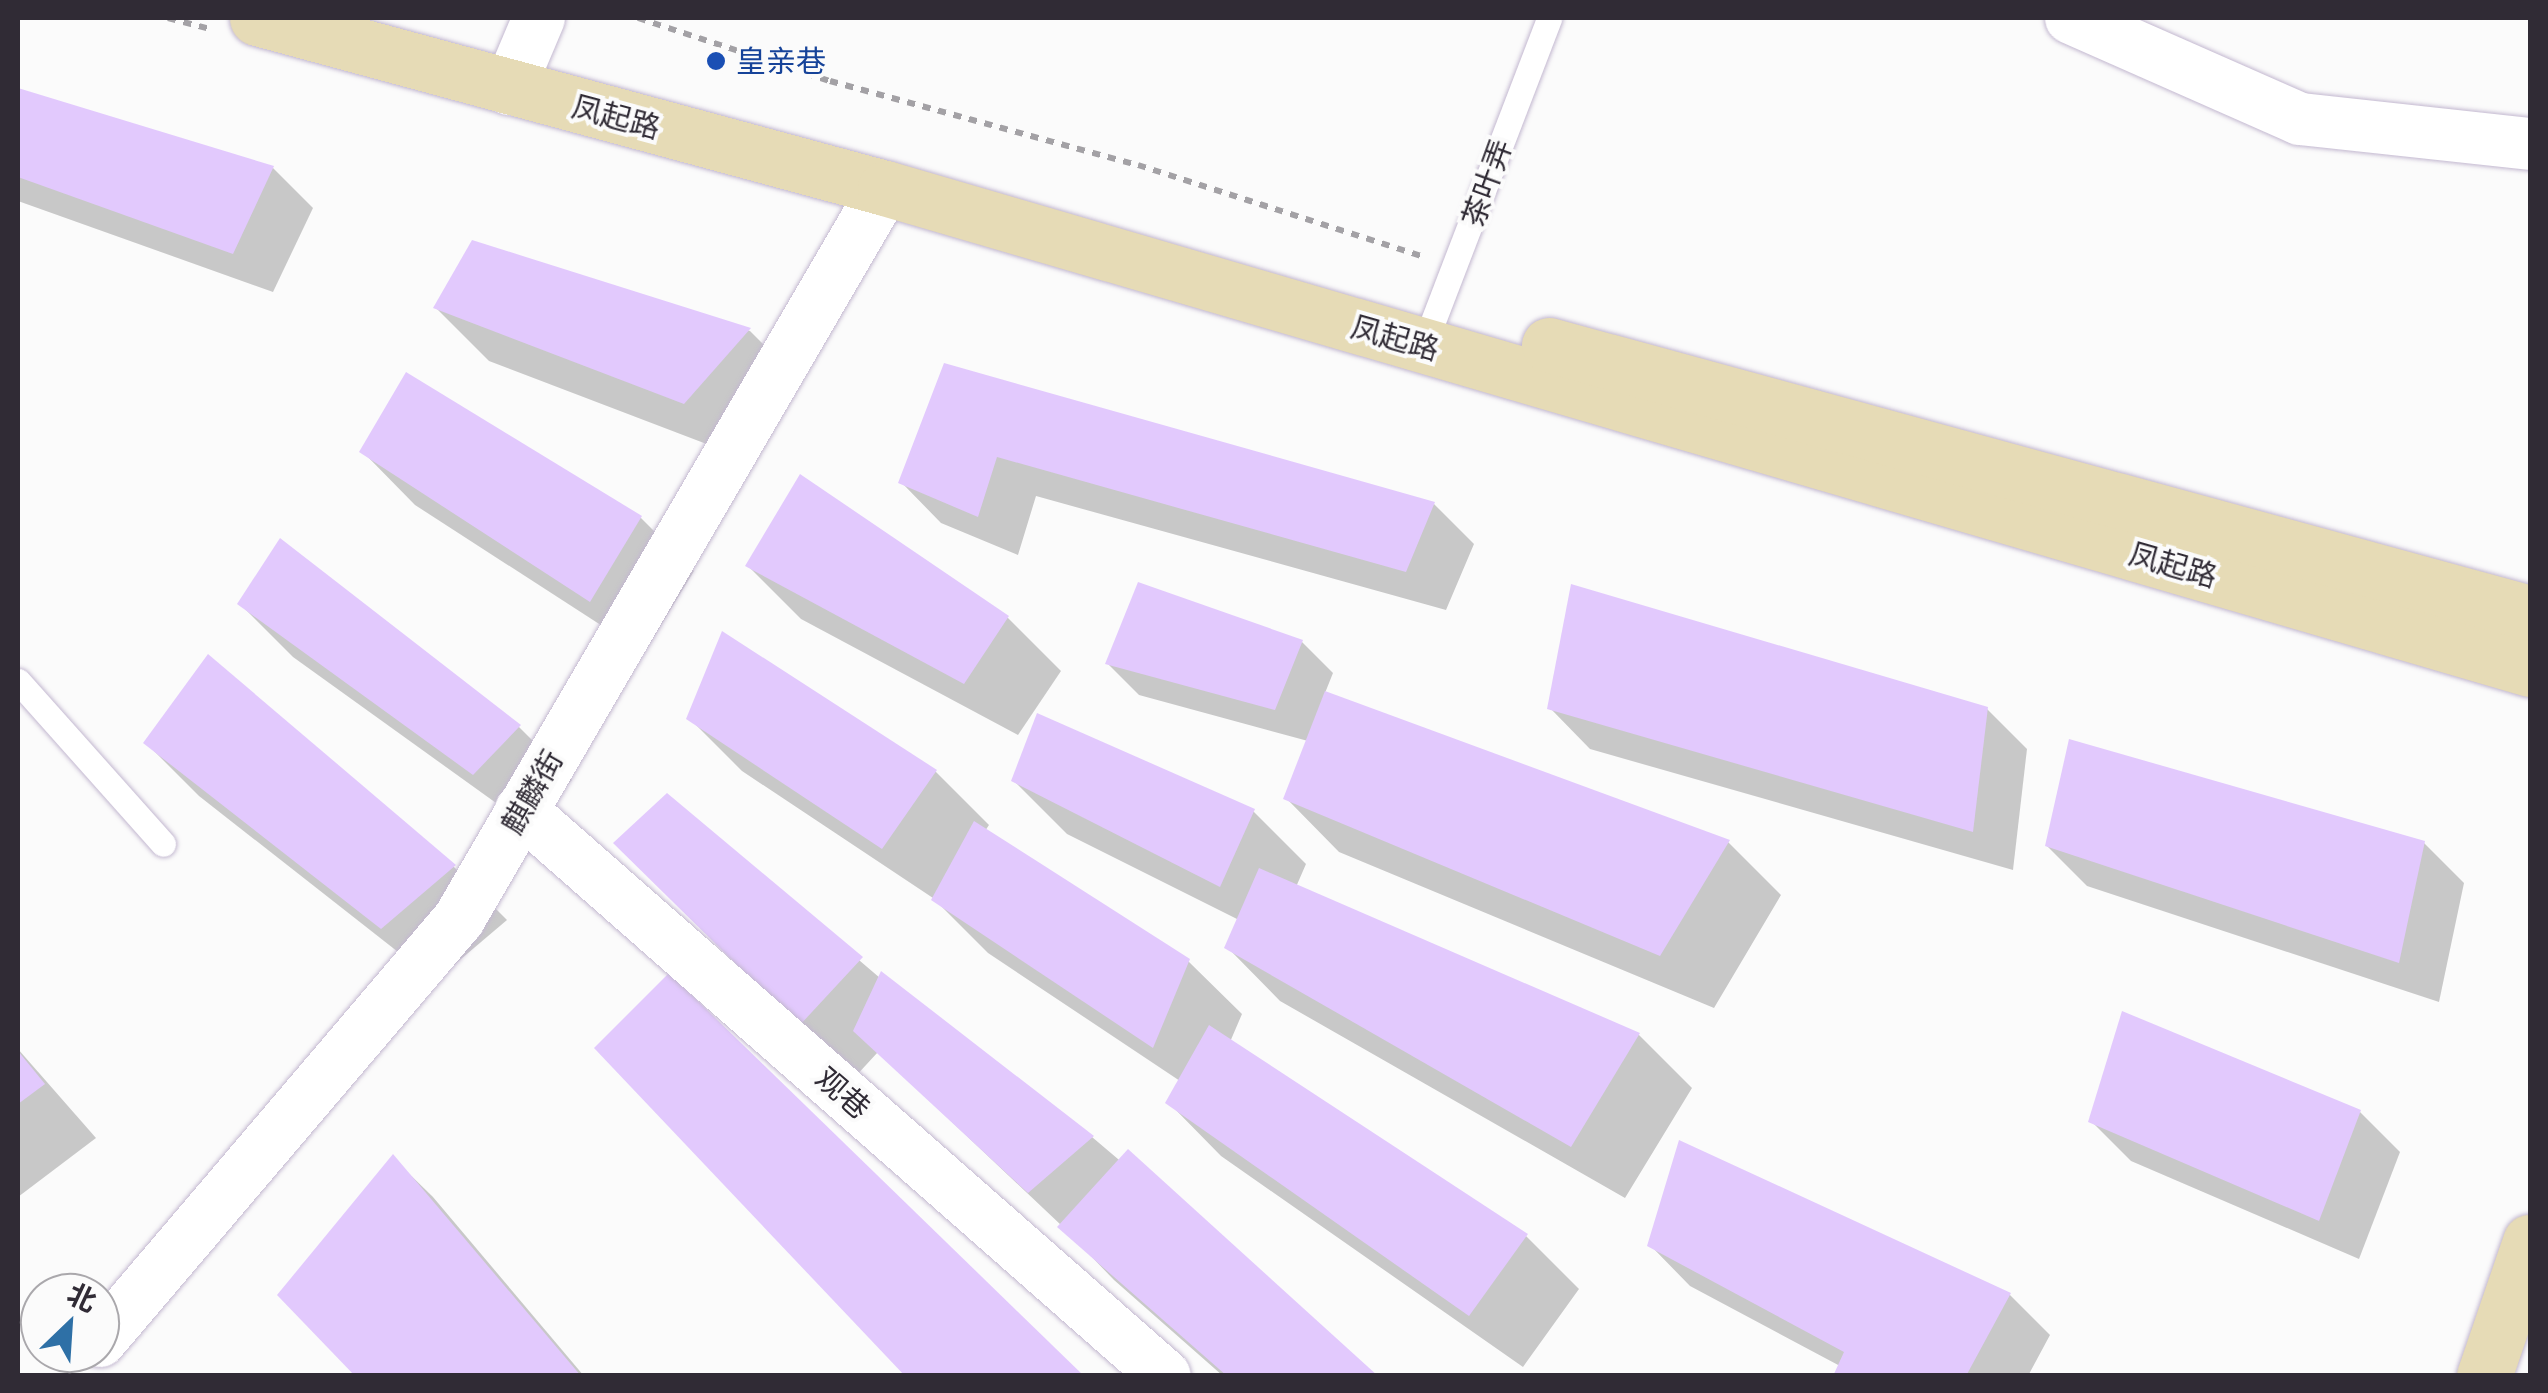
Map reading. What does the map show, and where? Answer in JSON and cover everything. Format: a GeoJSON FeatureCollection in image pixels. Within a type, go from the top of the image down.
{"type":"FeatureCollection","features":[{"type":"Feature","properties":{"kind":"main road","name":"凤起路"},"geometry":{"type":"LineString","coordinates":[[257,18],[523,54],[885,188],[1439,309],[2530,670]]}},
{"type":"Feature","properties":{"kind":"main road"},"geometry":{"type":"LineString","coordinates":[[387,18],[2530,613]]}},
{"type":"Feature","properties":{"kind":"main road"},"geometry":{"type":"LineString","coordinates":[[2484,1376],[2530,1242]]}},
{"type":"Feature","properties":{"kind":"street"},"geometry":{"type":"LineString","coordinates":[[2070,18],[2300,119],[2530,144]]}},
{"type":"Feature","properties":{"kind":"street","name":"麒麟街"},"geometry":{"type":"LineString","coordinates":[[120,1317],[459,919],[885,188]]}},
{"type":"Feature","properties":{"kind":"street","name":"观巷"},"geometry":{"type":"LineString","coordinates":[[522,810],[1165,1376]]}},
{"type":"Feature","properties":{"kind":"lane","name":"茶叶弄"},"geometry":{"type":"LineString","coordinates":[[1439,309],[1548,18]]}},
{"type":"Feature","properties":{"kind":"lane"},"geometry":{"type":"LineString","coordinates":[[18,682],[163,844]]}},
{"type":"Feature","properties":{"kind":"path"},"geometry":{"type":"LineString","coordinates":[[638,18],[830,82],[1138,165],[1439,309]]}},
{"type":"Feature","properties":{"kind":"building"},"geometry":{"type":"Polygon","coordinates":[[[18,88],[274,166],[233,254],[18,177],[18,88]]]}},
{"type":"Feature","properties":{"kind":"building"},"geometry":{"type":"Polygon","coordinates":[[[472,240],[751,328],[684,404],[433,308],[472,240]]]}},
{"type":"Feature","properties":{"kind":"building"},"geometry":{"type":"Polygon","coordinates":[[[944,363],[1435,502],[1406,572],[997,457],[978,517],[898,483],[944,363]]]}},
{"type":"Feature","properties":{"kind":"building"},"geometry":{"type":"Polygon","coordinates":[[[406,372],[642,516],[590,602],[359,452],[406,372]]]}},
{"type":"Feature","properties":{"kind":"building"},"geometry":{"type":"Polygon","coordinates":[[[800,474],[1009,616],[964,684],[745,566],[800,474]]]}},
{"type":"Feature","properties":{"kind":"building"},"geometry":{"type":"Polygon","coordinates":[[[280,538],[521,725],[473,775],[237,604],[280,538]]]}},
{"type":"Feature","properties":{"kind":"building"},"geometry":{"type":"Polygon","coordinates":[[[1138,582],[1303,640],[1275,710],[1105,664],[1138,582]]]}},
{"type":"Feature","properties":{"kind":"building"},"geometry":{"type":"Polygon","coordinates":[[[1571,584],[1988,707],[1973,832],[1547,709],[1571,584]]]}},
{"type":"Feature","properties":{"kind":"building"},"geometry":{"type":"Polygon","coordinates":[[[722,631],[937,770],[882,849],[686,719],[722,631]]]}},
{"type":"Feature","properties":{"kind":"building"},"geometry":{"type":"Polygon","coordinates":[[[208,654],[456,865],[381,929],[143,743],[208,654]]]}},
{"type":"Feature","properties":{"kind":"building"},"geometry":{"type":"Polygon","coordinates":[[[1325,691],[1730,840],[1660,956],[1283,799],[1325,691]]]}},
{"type":"Feature","properties":{"kind":"building"},"geometry":{"type":"Polygon","coordinates":[[[1037,713],[1255,809],[1220,887],[1011,781],[1037,713]]]}},
{"type":"Feature","properties":{"kind":"building"},"geometry":{"type":"Polygon","coordinates":[[[2069,739],[2425,841],[2399,963],[2045,846],[2069,739]]]}},
{"type":"Feature","properties":{"kind":"building"},"geometry":{"type":"Polygon","coordinates":[[[667,793],[863,957],[799,1026],[613,843],[667,793]]]}},
{"type":"Feature","properties":{"kind":"building"},"geometry":{"type":"Polygon","coordinates":[[[974,821],[1190,959],[1153,1048],[931,900],[974,821]]]}},
{"type":"Feature","properties":{"kind":"building"},"geometry":{"type":"Polygon","coordinates":[[[1259,868],[1640,1033],[1571,1147],[1224,948],[1259,868]]]}},
{"type":"Feature","properties":{"kind":"building"},"geometry":{"type":"Polygon","coordinates":[[[881,971],[1094,1136],[1028,1193],[853,1031],[881,971]]]}},
{"type":"Feature","properties":{"kind":"building"},"geometry":{"type":"Polygon","coordinates":[[[669,973],[1084,1376],[905,1376],[594,1048],[669,973]]]}},
{"type":"Feature","properties":{"kind":"building"},"geometry":{"type":"Polygon","coordinates":[[[2122,1011],[2361,1110],[2319,1221],[2088,1122],[2122,1011]]]}},
{"type":"Feature","properties":{"kind":"building"},"geometry":{"type":"Polygon","coordinates":[[[1209,1025],[1528,1234],[1469,1316],[1165,1103],[1209,1025]]]}},
{"type":"Feature","properties":{"kind":"building"},"geometry":{"type":"Polygon","coordinates":[[[18,1051],[45,1084],[18,1104],[18,1051]]]}},
{"type":"Feature","properties":{"kind":"building"},"geometry":{"type":"Polygon","coordinates":[[[1679,1140],[2011,1293],[1966,1376],[1833,1376],[1844,1352],[1647,1246],[1679,1140]]]}},
{"type":"Feature","properties":{"kind":"building"},"geometry":{"type":"Polygon","coordinates":[[[1128,1149],[1378,1376],[1227,1376],[1057,1227],[1128,1149]]]}},
{"type":"Feature","properties":{"kind":"building"},"geometry":{"type":"Polygon","coordinates":[[[393,1154],[581,1376],[355,1376],[277,1295],[393,1154]]]}},
{"type":"Feature","properties":{"kind":"place","name":"皇亲巷"},"geometry":{"type":"Point","coordinates":[716,61]}}]}
